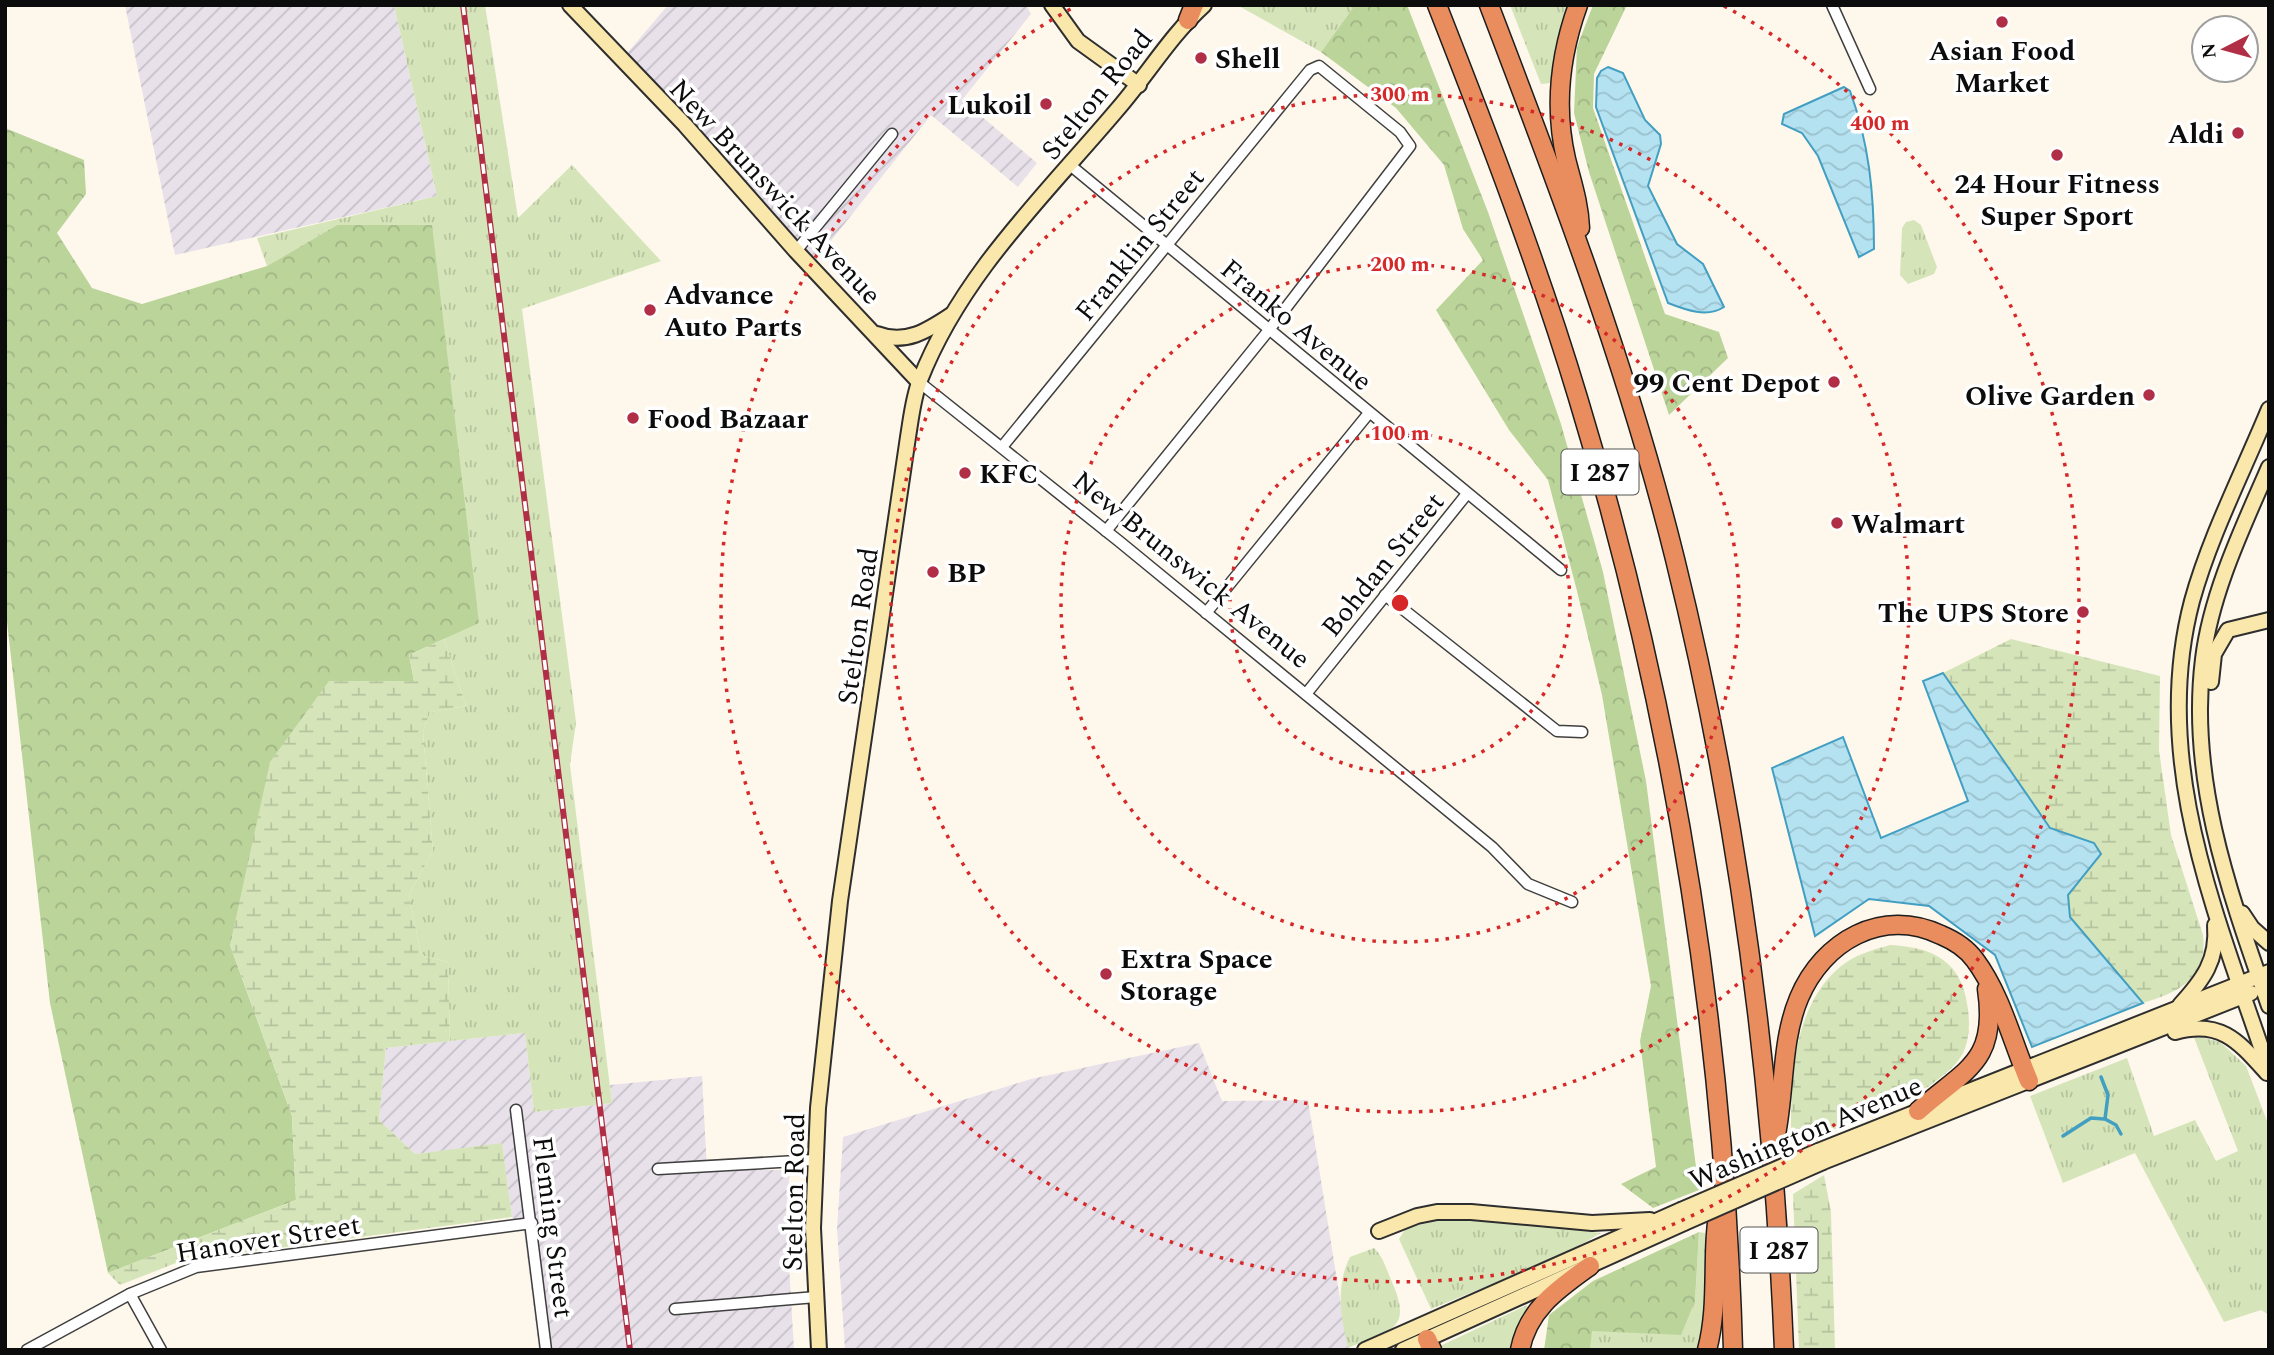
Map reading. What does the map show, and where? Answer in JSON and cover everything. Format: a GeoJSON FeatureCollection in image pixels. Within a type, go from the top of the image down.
{"type":"FeatureCollection","features":[{"type":"Feature","properties":{"kind":"highway","name":"I 287"},"geometry":{"type":"LineString","coordinates":[[1437,5],[1541,281],[1601,477],[1636,610],[1666,744],[1696,913],[1717,1080],[1725,1180],[1732,1350]]}},
{"type":"Feature","properties":{"kind":"highway","name":"I 287"},"geometry":{"type":"LineString","coordinates":[[1489,5],[1581,246],[1664,519],[1711,722],[1749,937],[1772,1150],[1784,1350]]}},
{"type":"Feature","properties":{"kind":"highway"},"geometry":{"type":"LineString","coordinates":[[1578,5],[1567,35],[1560,78],[1559,118],[1566,159],[1578,200],[1581,246]]}},
{"type":"Feature","properties":{"kind":"highway"},"geometry":{"type":"LineString","coordinates":[[1772,1150],[1782,1104],[1793,1019],[1808,979],[1833,948],[1868,929],[1911,925],[1931,930],[1959,945],[1975,959],[1997,999],[2026,1075]]}},
{"type":"Feature","properties":{"kind":"highway"},"geometry":{"type":"LineString","coordinates":[[1918,1111],[1967,1073],[1984,1047],[1989,1005],[1985,978]]}},
{"type":"Feature","properties":{"kind":"highway"},"geometry":{"type":"LineString","coordinates":[[1707,1350],[1717,1280],[1716,1225],[1725,1180]]}},
{"type":"Feature","properties":{"kind":"highway"},"geometry":{"type":"LineString","coordinates":[[1520,1350],[1529,1321],[1544,1301],[1590,1266]]}},
{"type":"Feature","properties":{"kind":"main road","name":"New Brunswick Avenue"},"geometry":{"type":"LineString","coordinates":[[570,5],[685,125],[796,251],[919,382]]}},
{"type":"Feature","properties":{"kind":"main road"},"geometry":{"type":"LineString","coordinates":[[1052,5],[1078,41],[1139,85]]}},
{"type":"Feature","properties":{"kind":"main road","name":"Stelton Road"},"geometry":{"type":"LineString","coordinates":[[819,1350],[814,1160],[840,901],[908,437],[919,382],[965,291],[1001,244],[1139,85],[1191,13],[1204,5]]}},
{"type":"Feature","properties":{"kind":"main road"},"geometry":{"type":"LineString","coordinates":[[875,333],[889,339],[904,339],[926,332],[952,314]]}},
{"type":"Feature","properties":{"kind":"main road"},"geometry":{"type":"LineString","coordinates":[[2269,409],[2192,602],[2179,721],[2181,772],[2191,825],[2214,906],[2269,1073]]}},
{"type":"Feature","properties":{"kind":"main road"},"geometry":{"type":"LineString","coordinates":[[2269,467],[2215,608],[2203,658],[2201,729],[2209,812],[2232,897],[2264,981],[2269,1006]]}},
{"type":"Feature","properties":{"kind":"main road"},"geometry":{"type":"LineString","coordinates":[[2201,729],[2208,722],[2214,654],[2220,640],[2228,630],[2269,620]]}},
{"type":"Feature","properties":{"kind":"main road"},"geometry":{"type":"LineString","coordinates":[[2232,897],[2252,929],[2269,943]]}},
{"type":"Feature","properties":{"kind":"main road"},"geometry":{"type":"LineString","coordinates":[[2178,1008],[2201,983],[2212,963],[2217,941],[2214,906]]}},
{"type":"Feature","properties":{"kind":"main road","name":"Washington Avenue"},"geometry":{"type":"LineString","coordinates":[[1821,1156],[2026,1075],[2178,1008],[2264,981]]}},
{"type":"Feature","properties":{"kind":"main road","name":"Washington Avenue"},"geometry":{"type":"LineString","coordinates":[[1403,1350],[1430,1344],[1590,1266],[1683,1216],[1918,1111],[2116,1047],[2242,989]]}},
{"type":"Feature","properties":{"kind":"main road"},"geometry":{"type":"LineString","coordinates":[[2116,1047],[2190,1028],[2211,1029],[2239,1042],[2269,1073]]}},
{"type":"Feature","properties":{"kind":"main road"},"geometry":{"type":"LineString","coordinates":[[1379,1231],[1417,1216],[1437,1212],[1471,1212],[1592,1223],[1661,1220]]}},
{"type":"Feature","properties":{"kind":"main road","name":"Washington Avenue"},"geometry":{"type":"LineString","coordinates":[[1365,1350],[1661,1220],[1683,1216]]}},
{"type":"Feature","properties":{"kind":"street"},"geometry":{"type":"LineString","coordinates":[[1832,5],[1870,89]]}},
{"type":"Feature","properties":{"kind":"street","name":"Franklin Street"},"geometry":{"type":"LineString","coordinates":[[1002,447],[1310,69],[1319,66],[1400,132],[1410,146],[1269,330]]}},
{"type":"Feature","properties":{"kind":"street"},"geometry":{"type":"LineString","coordinates":[[796,251],[892,134]]}},
{"type":"Feature","properties":{"kind":"street","name":"Franko Avenue"},"geometry":{"type":"LineString","coordinates":[[1070,165],[1466,495],[1561,570]]}},
{"type":"Feature","properties":{"kind":"street"},"geometry":{"type":"LineString","coordinates":[[1106,531],[1269,330]]}},
{"type":"Feature","properties":{"kind":"street","name":"New Brunswick Avenue"},"geometry":{"type":"LineString","coordinates":[[919,382],[1492,846],[1528,884],[1572,902]]}},
{"type":"Feature","properties":{"kind":"street"},"geometry":{"type":"LineString","coordinates":[[1206,613],[1369,413]]}},
{"type":"Feature","properties":{"kind":"street","name":"Bohdan Street"},"geometry":{"type":"LineString","coordinates":[[1306,694],[1466,495]]}},
{"type":"Feature","properties":{"kind":"street"},"geometry":{"type":"LineString","coordinates":[[1385,595],[1557,731],[1582,732]]}},
{"type":"Feature","properties":{"kind":"street","name":"Fleming Street"},"geometry":{"type":"LineString","coordinates":[[516,1110],[546,1350]]}},
{"type":"Feature","properties":{"kind":"street"},"geometry":{"type":"LineString","coordinates":[[658,1169],[814,1160]]}},
{"type":"Feature","properties":{"kind":"street","name":"Hanover Street"},"geometry":{"type":"LineString","coordinates":[[27,1350],[131,1294],[196,1267],[532,1223]]}},
{"type":"Feature","properties":{"kind":"street"},"geometry":{"type":"LineString","coordinates":[[131,1294],[161,1350]]}},
{"type":"Feature","properties":{"kind":"street"},"geometry":{"type":"LineString","coordinates":[[675,1309],[816,1297]]}},
{"type":"Feature","properties":{"kind":"shaded area"},"geometry":{"type":"Polygon","coordinates":[[[125,5],[394,5],[437,196],[175,255],[125,5]]]}},
{"type":"Feature","properties":{"kind":"shaded area"},"geometry":{"type":"Polygon","coordinates":[[[668,5],[1026,5],[1031,14],[962,100],[1037,163],[1018,187],[931,115],[814,262],[623,58],[668,5]]]}},
{"type":"Feature","properties":{"kind":"shaded area"},"geometry":{"type":"Polygon","coordinates":[[[525,1033],[534,1112],[612,1103],[610,1085],[702,1076],[707,1170],[790,1170],[786,1213],[794,1350],[539,1350],[524,1231],[512,1217],[502,1144],[415,1154],[379,1120],[386,1048],[525,1033]]]}},
{"type":"Feature","properties":{"kind":"shaded area"},"geometry":{"type":"Polygon","coordinates":[[[1199,1043],[1222,1101],[1308,1100],[1348,1348],[845,1350],[837,1229],[843,1137],[1031,1079],[1199,1043]]]}},
{"type":"Feature","properties":{"kind":"green space"},"geometry":{"type":"Polygon","coordinates":[[[394,5],[485,5],[518,218],[572,165],[661,261],[522,309],[576,722],[570,765],[612,1103],[534,1112],[525,1033],[450,1041],[448,962],[421,955],[409,894],[433,851],[423,732],[430,712],[466,706],[444,639],[479,622],[337,225],[267,266],[257,238],[437,196],[394,5]]]}},
{"type":"Feature","properties":{"kind":"green space"},"geometry":{"type":"Polygon","coordinates":[[[1237,5],[1355,5],[1321,52],[1237,5]]]}},
{"type":"Feature","properties":{"kind":"green space"},"geometry":{"type":"Polygon","coordinates":[[[1355,5],[1407,5],[1488,212],[1561,424],[1603,572],[1646,781],[1699,1190],[1653,1208],[1621,1184],[1656,1167],[1640,1041],[1651,986],[1602,695],[1577,591],[1548,480],[1509,430],[1436,310],[1483,260],[1463,229],[1444,165],[1396,108],[1321,52],[1355,5]]]}},
{"type":"Feature","properties":{"kind":"green space"},"geometry":{"type":"Polygon","coordinates":[[[1510,5],[1570,5],[1551,83],[1541,84],[1510,5]]]}},
{"type":"Feature","properties":{"kind":"green space"},"geometry":{"type":"Polygon","coordinates":[[[1593,5],[1627,5],[1594,74],[1593,108],[1665,314],[1719,332],[1728,358],[1669,415],[1589,172],[1574,113],[1577,47],[1593,5]]]}},
{"type":"Feature","properties":{"kind":"green space"},"geometry":{"type":"Polygon","coordinates":[[[5,128],[84,160],[86,194],[57,233],[92,288],[142,304],[267,266],[337,225],[432,225],[479,623],[409,655],[414,681],[230,945],[292,1116],[296,1200],[108,1273],[50,1003],[5,604],[5,128]]]}},
{"type":"Feature","properties":{"kind":"green space"},"geometry":{"type":"Polygon","coordinates":[[[1914,220],[1921,225],[1937,267],[1934,274],[1908,284],[1900,275],[1902,228],[1906,222],[1914,220]]]}},
{"type":"Feature","properties":{"kind":"green space"},"geometry":{"type":"Polygon","coordinates":[[[444,639],[466,706],[430,712],[423,732],[433,851],[409,894],[421,955],[448,962],[450,1041],[386,1048],[379,1120],[415,1154],[502,1143],[512,1217],[181,1261],[120,1285],[108,1273],[296,1200],[292,1116],[230,945],[270,762],[329,681],[414,681],[409,655],[444,639]]]}},
{"type":"Feature","properties":{"kind":"green space"},"geometry":{"type":"Polygon","coordinates":[[[2011,639],[2160,676],[2159,750],[2171,835],[2203,935],[2201,963],[2196,973],[2168,994],[2143,1003],[2070,917],[2068,895],[2101,854],[2094,843],[2050,828],[1943,673],[2011,639]]]}},
{"type":"Feature","properties":{"kind":"green space"},"geometry":{"type":"Polygon","coordinates":[[[1890,945],[1920,949],[1944,960],[1953,969],[1960,980],[1968,1010],[1967,1043],[1963,1053],[1952,1068],[1928,1087],[1791,1149],[1793,1076],[1802,1027],[1811,1004],[1824,984],[1846,962],[1890,945]]]}},
{"type":"Feature","properties":{"kind":"green space"},"geometry":{"type":"Polygon","coordinates":[[[2193,1035],[2220,1042],[2246,1066],[2269,1126],[2269,1315],[2261,1310],[2224,1322],[2135,1153],[2063,1183],[2030,1096],[2127,1058],[2154,1136],[2195,1120],[2216,1161],[2238,1151],[2193,1035]]]}},
{"type":"Feature","properties":{"kind":"green space"},"geometry":{"type":"Polygon","coordinates":[[[1824,1175],[1831,1212],[1835,1350],[1799,1350],[1793,1194],[1824,1175]]]}},
{"type":"Feature","properties":{"kind":"green space"},"geometry":{"type":"Polygon","coordinates":[[[1440,1220],[1491,1220],[1601,1233],[1563,1255],[1431,1309],[1399,1239],[1406,1228],[1440,1220]]]}},
{"type":"Feature","properties":{"kind":"green space"},"geometry":{"type":"Polygon","coordinates":[[[1699,1232],[1705,1233],[1708,1298],[1699,1350],[1590,1350],[1591,1331],[1695,1301],[1699,1232]]]}},
{"type":"Feature","properties":{"kind":"green space"},"geometry":{"type":"Polygon","coordinates":[[[1699,1232],[1695,1301],[1681,1335],[1592,1331],[1590,1350],[1544,1350],[1549,1315],[1593,1281],[1699,1232]]]}},
{"type":"Feature","properties":{"kind":"green space"},"geometry":{"type":"Polygon","coordinates":[[[1374,1248],[1385,1264],[1398,1298],[1398,1320],[1385,1332],[1348,1348],[1341,1291],[1345,1268],[1350,1257],[1374,1248]]]}},
{"type":"Feature","properties":{"kind":"green space"},"geometry":{"type":"Polygon","coordinates":[[[1527,1305],[1529,1310],[1513,1350],[1440,1350],[1438,1347],[1527,1305]]]}},
{"type":"Feature","properties":{"kind":"water"},"geometry":{"type":"Polygon","coordinates":[[[1608,67],[1623,73],[1645,120],[1660,135],[1661,144],[1648,186],[1677,244],[1703,264],[1724,307],[1711,312],[1696,312],[1668,303],[1596,107],[1597,78],[1601,71],[1608,67]]]}},
{"type":"Feature","properties":{"kind":"water"},"geometry":{"type":"Polygon","coordinates":[[[1844,87],[1850,91],[1862,130],[1873,208],[1874,249],[1859,257],[1818,156],[1802,133],[1782,124],[1784,114],[1844,87]]]}},
{"type":"Feature","properties":{"kind":"water"},"geometry":{"type":"Polygon","coordinates":[[[1943,673],[2050,828],[2094,843],[2101,854],[2068,895],[2070,917],[2143,1003],[2032,1047],[1995,955],[1929,906],[1869,899],[1815,936],[1772,768],[1843,737],[1881,838],[1968,801],[1923,681],[1943,673]]]}},
{"type":"Feature","properties":{"kind":"waterway"},"geometry":{"type":"LineString","coordinates":[[2101,1077],[2108,1095],[2105,1119],[2116,1125],[2121,1134]]}},
{"type":"Feature","properties":{"kind":"waterway"},"geometry":{"type":"LineString","coordinates":[[2063,1136],[2091,1118],[2104,1119]]}},
{"type":"Feature","properties":{"kind":"railway"},"geometry":{"type":"LineString","coordinates":[[463,5],[630,1350]]}},
{"type":"Feature","properties":{"kind":"place","name":"Asian Food Market"},"geometry":{"type":"Point","coordinates":[2002,22]}},
{"type":"Feature","properties":{"kind":"place","name":"Shell"},"geometry":{"type":"Point","coordinates":[1201,58]}},
{"type":"Feature","properties":{"kind":"place","name":"Lukoil"},"geometry":{"type":"Point","coordinates":[1046,104]}},
{"type":"Feature","properties":{"kind":"place","name":"Aldi"},"geometry":{"type":"Point","coordinates":[2238,133]}},
{"type":"Feature","properties":{"kind":"place","name":"24 Hour Fitness Super Sport"},"geometry":{"type":"Point","coordinates":[2057,155]}},
{"type":"Feature","properties":{"kind":"place","name":"Advance Auto Parts"},"geometry":{"type":"Point","coordinates":[650,310]}},
{"type":"Feature","properties":{"kind":"place","name":"99 Cent Depot"},"geometry":{"type":"Point","coordinates":[1834,382]}},
{"type":"Feature","properties":{"kind":"place","name":"Olive Garden"},"geometry":{"type":"Point","coordinates":[2149,395]}},
{"type":"Feature","properties":{"kind":"place","name":"Food Bazaar"},"geometry":{"type":"Point","coordinates":[633,418]}},
{"type":"Feature","properties":{"kind":"place","name":"KFC"},"geometry":{"type":"Point","coordinates":[965,473]}},
{"type":"Feature","properties":{"kind":"place","name":"Walmart"},"geometry":{"type":"Point","coordinates":[1837,523]}},
{"type":"Feature","properties":{"kind":"place","name":"BP"},"geometry":{"type":"Point","coordinates":[933,572]}},
{"type":"Feature","properties":{"kind":"place","name":"The UPS Store"},"geometry":{"type":"Point","coordinates":[2083,612]}},
{"type":"Feature","properties":{"kind":"place","name":"Extra Space Storage"},"geometry":{"type":"Point","coordinates":[1106,974]}}]}
